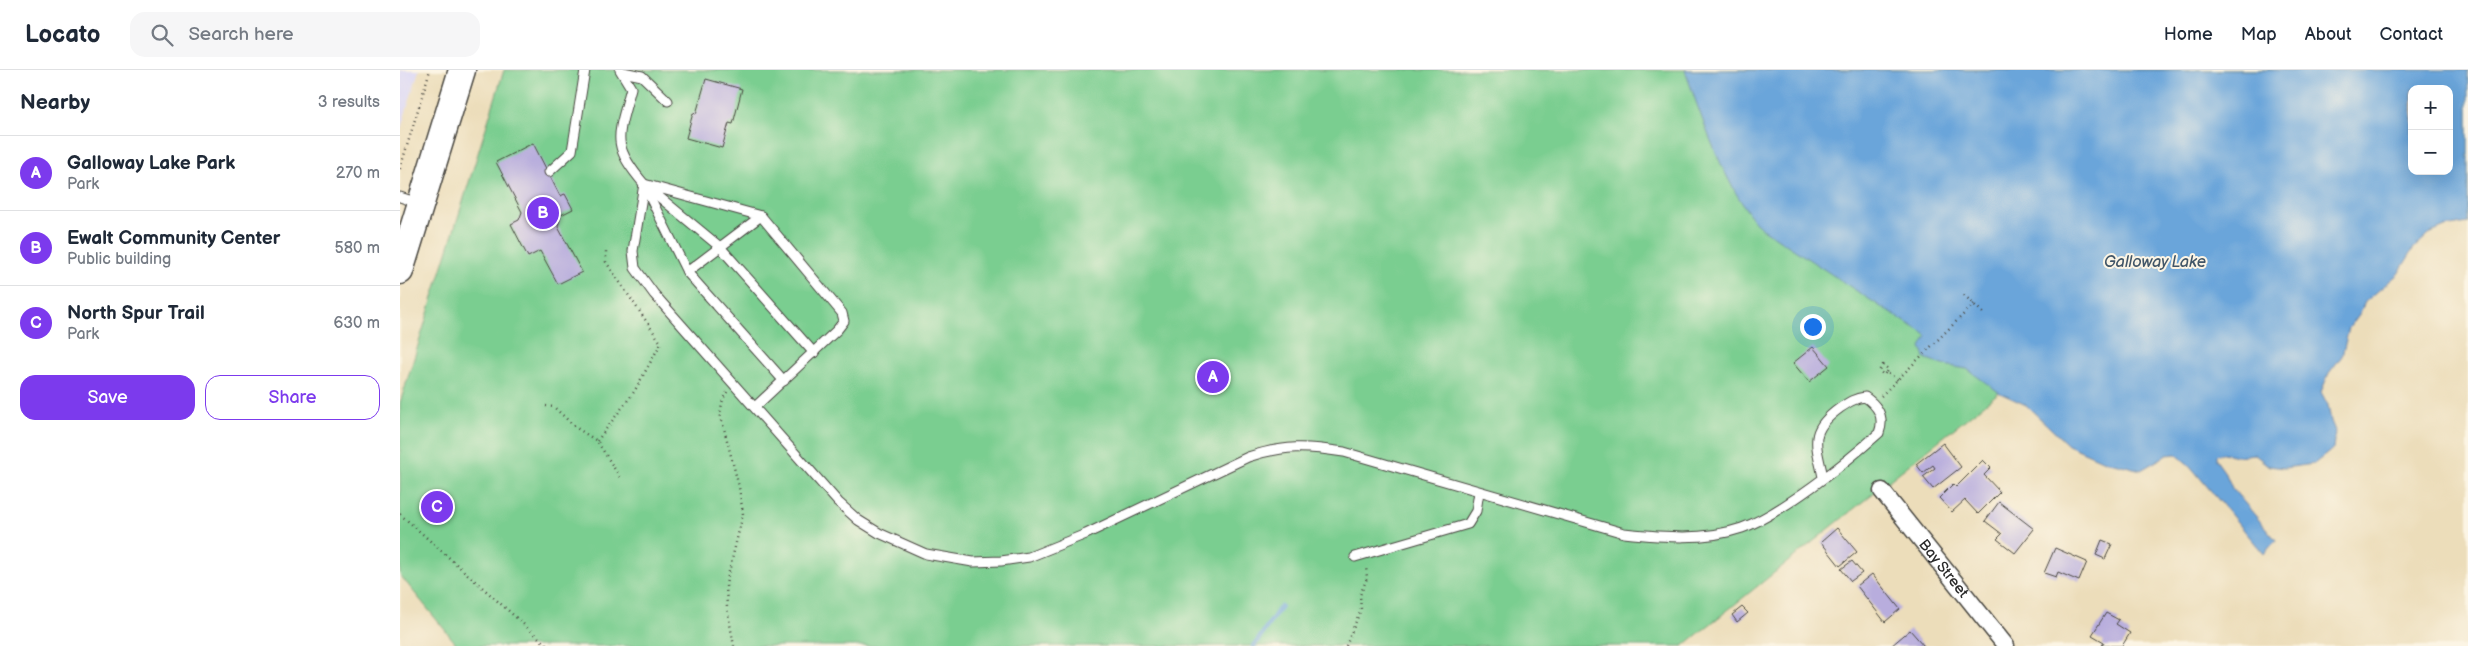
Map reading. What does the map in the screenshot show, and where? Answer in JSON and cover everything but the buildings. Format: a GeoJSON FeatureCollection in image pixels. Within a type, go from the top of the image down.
{"type":"FeatureCollection","features":[{"type":"Feature","properties":{"kind":"main road"},"geometry":{"type":"LineString","coordinates":[[400,271],[410,200],[462,70]]}},
{"type":"Feature","properties":{"kind":"street","name":"Bay Street"},"geometry":{"type":"LineString","coordinates":[[1882,491],[2006,646]]}},
{"type":"Feature","properties":{"kind":"lane"},"geometry":{"type":"LineString","coordinates":[[549,172],[572,151],[584,70]]}},
{"type":"Feature","properties":{"kind":"lane"},"geometry":{"type":"LineString","coordinates":[[622,71],[642,76],[668,101]]}},
{"type":"Feature","properties":{"kind":"lane"},"geometry":{"type":"LineString","coordinates":[[622,71],[631,88],[621,127],[620,147],[626,163],[644,184],[720,247],[814,352]]}},
{"type":"Feature","properties":{"kind":"lane"},"geometry":{"type":"LineString","coordinates":[[644,184],[762,216],[842,313],[844,321],[755,407]]}},
{"type":"Feature","properties":{"kind":"lane"},"geometry":{"type":"LineString","coordinates":[[644,184],[687,272],[784,381]]}},
{"type":"Feature","properties":{"kind":"lane"},"geometry":{"type":"LineString","coordinates":[[644,184],[633,251],[635,268],[654,294],[755,407],[818,482],[858,520],[904,546],[926,554],[973,562],[1029,557],[1086,534],[1248,457],[1274,448],[1299,446],[1344,452],[1624,533],[1662,537],[1700,536],[1742,528],[1768,516],[1823,477],[1880,432],[1883,422],[1874,402],[1865,397],[1856,398],[1828,416],[1818,429],[1816,444],[1823,477]]}},
{"type":"Feature","properties":{"kind":"lane"},"geometry":{"type":"LineString","coordinates":[[687,272],[762,216]]}},
{"type":"Feature","properties":{"kind":"lane"},"geometry":{"type":"LineString","coordinates":[[1355,557],[1468,524],[1476,511],[1479,492]]}},
{"type":"Feature","properties":{"kind":"path"},"geometry":{"type":"LineString","coordinates":[[400,169],[430,70]]}},
{"type":"Feature","properties":{"kind":"path"},"geometry":{"type":"LineString","coordinates":[[597,441],[634,392],[661,343],[606,262],[606,250]]}},
{"type":"Feature","properties":{"kind":"path"},"geometry":{"type":"LineString","coordinates":[[1964,295],[1983,313]]}},
{"type":"Feature","properties":{"kind":"path"},"geometry":{"type":"LineString","coordinates":[[1874,402],[1974,304]]}},
{"type":"Feature","properties":{"kind":"path"},"geometry":{"type":"LineString","coordinates":[[1886,372],[1898,380]]}},
{"type":"Feature","properties":{"kind":"path"},"geometry":{"type":"LineString","coordinates":[[733,382],[723,399],[720,413],[740,488],[743,514],[726,584],[727,608],[734,646]]}},
{"type":"Feature","properties":{"kind":"path"},"geometry":{"type":"LineString","coordinates":[[546,406],[554,407],[574,427],[597,441],[621,478]]}},
{"type":"Feature","properties":{"kind":"path"},"geometry":{"type":"LineString","coordinates":[[400,514],[548,646]]}},
{"type":"Feature","properties":{"kind":"path"},"geometry":{"type":"LineString","coordinates":[[1346,646],[1361,609],[1360,595],[1367,578],[1365,554]]}},
{"type":"Feature","properties":{"kind":"shaded area"},"geometry":{"type":"Polygon","coordinates":[[[400,70],[419,70],[400,131],[400,70]]]}},
{"type":"Feature","properties":{"kind":"green space"},"geometry":{"type":"Polygon","coordinates":[[[504,70],[2270,70],[2392,77],[1683,646],[458,646],[400,575],[400,403],[504,70]]]}},
{"type":"Feature","properties":{"kind":"water","name":"Galloway Lake"},"geometry":{"type":"Polygon","coordinates":[[[1685,70],[2468,70],[2468,223],[2445,227],[2429,234],[2414,248],[2398,274],[2365,302],[2360,313],[2349,328],[2342,356],[2329,373],[2321,392],[2328,405],[2335,431],[2333,449],[2314,464],[2284,468],[2269,466],[2254,454],[2237,456],[2223,453],[2216,455],[2216,460],[2226,474],[2232,488],[2276,540],[2264,554],[2190,466],[2176,454],[2167,455],[2141,470],[2102,460],[2068,445],[2026,405],[2000,393],[1967,369],[1943,365],[1925,358],[1921,347],[1927,336],[1922,332],[1760,227],[1736,193],[1707,131],[1685,70]]]}},
{"type":"Feature","properties":{"kind":"waterway"},"geometry":{"type":"LineString","coordinates":[[1254,646],[1281,606]]}},
{"type":"Feature","properties":{"kind":"place","name":"Ewalt Community Center"},"geometry":{"type":"Point","coordinates":[543,213]}},
{"type":"Feature","properties":{"kind":"place","name":"Galloway Lake Park"},"geometry":{"type":"Point","coordinates":[1213,377]}},
{"type":"Feature","properties":{"kind":"place","name":"North Spur Trail"},"geometry":{"type":"Point","coordinates":[437,507]}}]}
